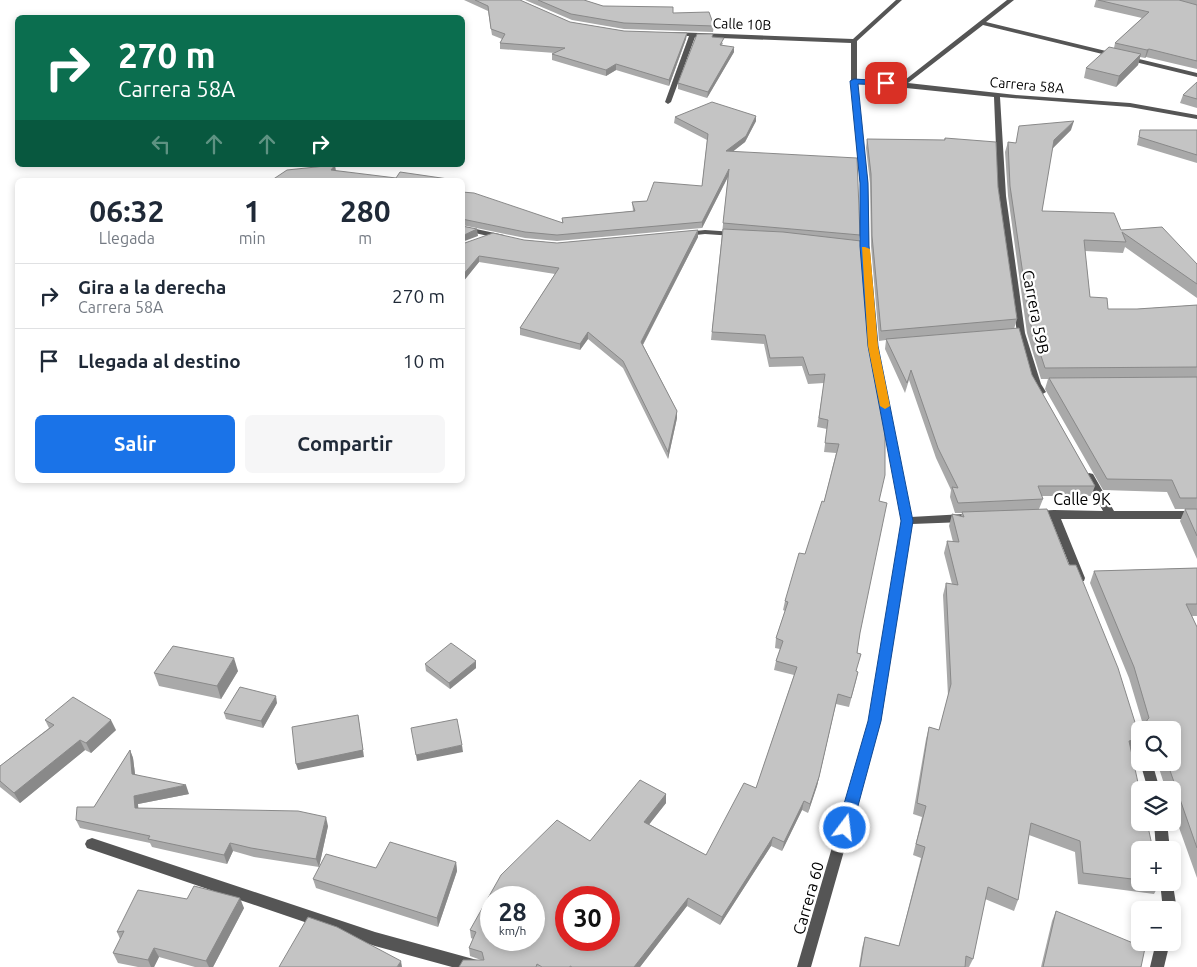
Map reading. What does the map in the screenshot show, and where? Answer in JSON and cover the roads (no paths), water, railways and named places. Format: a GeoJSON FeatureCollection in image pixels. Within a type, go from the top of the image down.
{"type":"FeatureCollection","features":[{"type":"Feature","properties":{"kind":"street"},"geometry":{"type":"LineString","coordinates":[[854,41],[900,0]]}},
{"type":"Feature","properties":{"kind":"street"},"geometry":{"type":"LineString","coordinates":[[903,84],[1011,0]]}},
{"type":"Feature","properties":{"kind":"street"},"geometry":{"type":"LineString","coordinates":[[982,23],[1197,75]]}},
{"type":"Feature","properties":{"kind":"street","name":"Calle 10B"},"geometry":{"type":"LineString","coordinates":[[663,34],[854,41]]}},
{"type":"Feature","properties":{"kind":"street"},"geometry":{"type":"LineString","coordinates":[[668,102],[693,35]]}},
{"type":"Feature","properties":{"kind":"street","name":"Carrera 60"},"geometry":{"type":"LineString","coordinates":[[804,967],[874,721],[907,521],[860,246],[864,183],[854,81],[854,41]]}},
{"type":"Feature","properties":{"kind":"street","name":"Carrera 58A"},"geometry":{"type":"LineString","coordinates":[[854,81],[903,84],[997,95],[1152,107],[1197,116]]}},
{"type":"Feature","properties":{"kind":"street","name":"Carrera 59B"},"geometry":{"type":"LineString","coordinates":[[997,95],[1002,196],[1021,333],[1046,400]]}},
{"type":"Feature","properties":{"kind":"street"},"geometry":{"type":"LineString","coordinates":[[465,229],[508,238]]}},
{"type":"Feature","properties":{"kind":"street"},"geometry":{"type":"LineString","coordinates":[[675,235],[705,232],[743,235]]}},
{"type":"Feature","properties":{"kind":"street"},"geometry":{"type":"LineString","coordinates":[[477,241],[491,234]]}},
{"type":"Feature","properties":{"kind":"street"},"geometry":{"type":"LineString","coordinates":[[1011,334],[1021,333]]}},
{"type":"Feature","properties":{"kind":"street"},"geometry":{"type":"LineString","coordinates":[[1083,465],[1110,514]]}},
{"type":"Feature","properties":{"kind":"street"},"geometry":{"type":"LineString","coordinates":[[1054,514],[1084,587]]}},
{"type":"Feature","properties":{"kind":"street","name":"Calle 9K"},"geometry":{"type":"LineString","coordinates":[[1025,515],[1197,515]]}},
{"type":"Feature","properties":{"kind":"street"},"geometry":{"type":"LineString","coordinates":[[907,521],[976,518]]}},
{"type":"Feature","properties":{"kind":"street"},"geometry":{"type":"LineString","coordinates":[[92,844],[375,939],[477,967]]}},
{"type":"Feature","properties":{"kind":"street"},"geometry":{"type":"LineString","coordinates":[[1156,967],[1160,951]]}}]}
